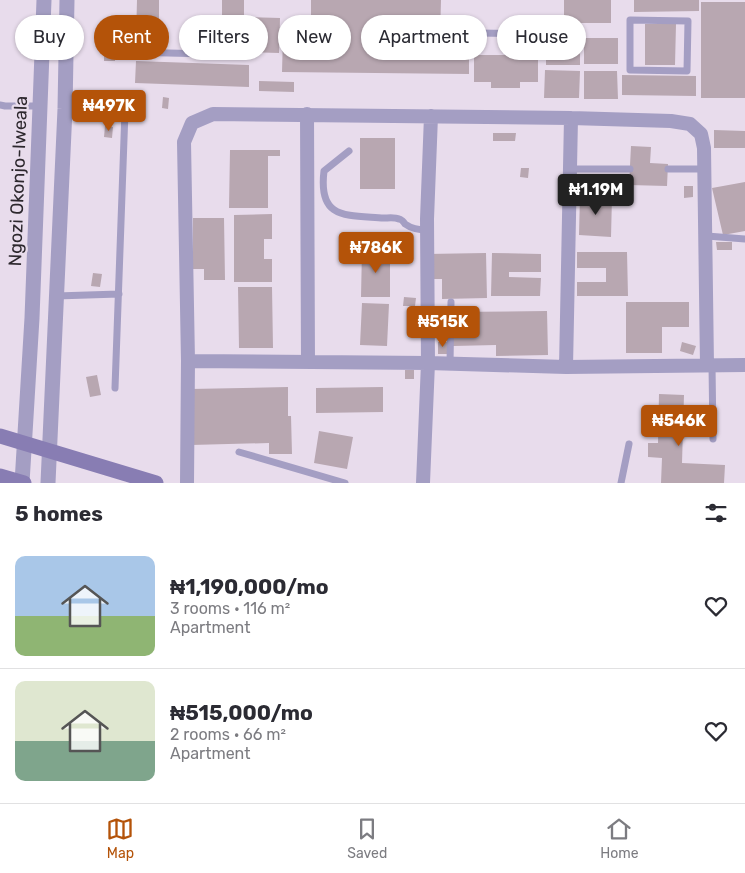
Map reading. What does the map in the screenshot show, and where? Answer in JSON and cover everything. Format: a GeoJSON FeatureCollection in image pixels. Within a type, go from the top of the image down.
{"type":"FeatureCollection","features":[{"type":"Feature","properties":{"kind":"main road"},"geometry":{"type":"LineString","coordinates":[[0,436],[156,483]]}},
{"type":"Feature","properties":{"kind":"main road"},"geometry":{"type":"LineString","coordinates":[[0,476],[23,483]]}},
{"type":"Feature","properties":{"kind":"street","name":"Ngozi Okonjo-Iweala"},"geometry":{"type":"LineString","coordinates":[[23,483],[32,318],[44,0]]}},
{"type":"Feature","properties":{"kind":"street"},"geometry":{"type":"LineString","coordinates":[[48,483],[65,109],[67,0]]}},
{"type":"Feature","properties":{"kind":"street"},"geometry":{"type":"LineString","coordinates":[[187,483],[188,361],[184,142],[192,123],[213,114],[572,118],[671,121],[690,124],[701,134],[704,148],[709,365]]}},
{"type":"Feature","properties":{"kind":"street"},"geometry":{"type":"LineString","coordinates":[[307,114],[308,362]]}},
{"type":"Feature","properties":{"kind":"street"},"geometry":{"type":"LineString","coordinates":[[423,483],[428,363],[427,230],[431,116]]}},
{"type":"Feature","properties":{"kind":"street"},"geometry":{"type":"LineString","coordinates":[[566,367],[572,118]]}},
{"type":"Feature","properties":{"kind":"street"},"geometry":{"type":"LineString","coordinates":[[188,361],[428,363],[566,367],[745,365]]}},
{"type":"Feature","properties":{"kind":"lane"},"geometry":{"type":"LineString","coordinates":[[630,20],[688,21],[687,71],[630,70],[630,20]]}},
{"type":"Feature","properties":{"kind":"lane"},"geometry":{"type":"LineString","coordinates":[[0,105],[40,106]]}},
{"type":"Feature","properties":{"kind":"lane"},"geometry":{"type":"LineString","coordinates":[[65,109],[125,111],[115,388]]}},
{"type":"Feature","properties":{"kind":"lane"},"geometry":{"type":"LineString","coordinates":[[349,151],[324,171],[322,183],[324,199],[330,208],[345,214],[400,219],[407,226],[417,230],[427,230]]}},
{"type":"Feature","properties":{"kind":"lane"},"geometry":{"type":"LineString","coordinates":[[570,169],[630,170]]}},
{"type":"Feature","properties":{"kind":"lane"},"geometry":{"type":"LineString","coordinates":[[668,170],[704,170]]}},
{"type":"Feature","properties":{"kind":"lane"},"geometry":{"type":"LineString","coordinates":[[707,236],[745,239]]}},
{"type":"Feature","properties":{"kind":"lane"},"geometry":{"type":"LineString","coordinates":[[56,296],[118,294]]}},
{"type":"Feature","properties":{"kind":"lane"},"geometry":{"type":"LineString","coordinates":[[450,364],[451,302]]}},
{"type":"Feature","properties":{"kind":"lane"},"geometry":{"type":"LineString","coordinates":[[709,365],[713,439]]}},
{"type":"Feature","properties":{"kind":"lane"},"geometry":{"type":"LineString","coordinates":[[621,483],[628,444]]}},
{"type":"Feature","properties":{"kind":"lane"},"geometry":{"type":"LineString","coordinates":[[239,452],[345,483]]}},
{"type":"Feature","properties":{"kind":"building"},"geometry":{"type":"Polygon","coordinates":[[[137,0],[159,0],[159,15],[137,15],[137,0]]]}},
{"type":"Feature","properties":{"kind":"building"},"geometry":{"type":"Polygon","coordinates":[[[222,0],[244,0],[244,15],[222,15],[222,0]]]}},
{"type":"Feature","properties":{"kind":"building"},"geometry":{"type":"Polygon","coordinates":[[[311,0],[441,0],[441,15],[361,15],[361,60],[469,60],[469,74],[282,72],[282,60],[351,60],[351,15],[311,15],[311,0]]]}},
{"type":"Feature","properties":{"kind":"building"},"geometry":{"type":"Polygon","coordinates":[[[564,0],[611,0],[611,23],[586,23],[586,15],[564,15],[564,0]]]}},
{"type":"Feature","properties":{"kind":"building"},"geometry":{"type":"Polygon","coordinates":[[[634,0],[699,0],[699,11],[634,12],[634,0]]]}},
{"type":"Feature","properties":{"kind":"building"},"geometry":{"type":"Polygon","coordinates":[[[701,2],[745,2],[745,98],[701,98],[701,2]]]}},
{"type":"Feature","properties":{"kind":"building"},"geometry":{"type":"Polygon","coordinates":[[[268,18],[278,18],[278,53],[268,53],[268,18]]]}},
{"type":"Feature","properties":{"kind":"building"},"geometry":{"type":"Polygon","coordinates":[[[645,24],[676,24],[675,65],[645,65],[645,24]]]}},
{"type":"Feature","properties":{"kind":"building"},"geometry":{"type":"Polygon","coordinates":[[[586,38],[618,38],[618,64],[584,64],[584,60],[586,60],[586,38]]]}},
{"type":"Feature","properties":{"kind":"building"},"geometry":{"type":"Polygon","coordinates":[[[487,55],[497,55],[497,60],[538,60],[538,82],[520,82],[520,88],[491,88],[491,82],[474,82],[474,60],[487,60],[487,55]]]}},
{"type":"Feature","properties":{"kind":"building"},"geometry":{"type":"Polygon","coordinates":[[[546,60],[580,60],[580,65],[546,65],[546,60]]]}},
{"type":"Feature","properties":{"kind":"building"},"geometry":{"type":"Polygon","coordinates":[[[136,61],[249,65],[249,87],[135,83],[136,61]]]}},
{"type":"Feature","properties":{"kind":"building"},"geometry":{"type":"Polygon","coordinates":[[[545,70],[580,71],[579,98],[544,98],[545,70]]]}},
{"type":"Feature","properties":{"kind":"building"},"geometry":{"type":"Polygon","coordinates":[[[584,71],[617,71],[618,99],[584,99],[584,71]]]}},
{"type":"Feature","properties":{"kind":"building"},"geometry":{"type":"Polygon","coordinates":[[[622,75],[696,76],[696,96],[622,95],[622,75]]]}},
{"type":"Feature","properties":{"kind":"building"},"geometry":{"type":"Polygon","coordinates":[[[259,81],[294,82],[294,92],[259,91],[259,81]]]}},
{"type":"Feature","properties":{"kind":"building"},"geometry":{"type":"Polygon","coordinates":[[[163,97],[169,98],[168,109],[162,108],[163,97]]]}},
{"type":"Feature","properties":{"kind":"building"},"geometry":{"type":"Polygon","coordinates":[[[105,126],[113,127],[112,138],[104,137],[105,126]]]}},
{"type":"Feature","properties":{"kind":"building"},"geometry":{"type":"Polygon","coordinates":[[[714,130],[745,131],[745,148],[714,148],[714,130]]]}},
{"type":"Feature","properties":{"kind":"building"},"geometry":{"type":"Polygon","coordinates":[[[493,133],[516,133],[515,141],[493,141],[493,133]]]}},
{"type":"Feature","properties":{"kind":"building"},"geometry":{"type":"Polygon","coordinates":[[[360,138],[395,138],[395,189],[360,189],[360,138]]]}},
{"type":"Feature","properties":{"kind":"building"},"geometry":{"type":"Polygon","coordinates":[[[631,146],[651,147],[650,163],[668,164],[667,186],[629,185],[631,146]]]}},
{"type":"Feature","properties":{"kind":"building"},"geometry":{"type":"Polygon","coordinates":[[[230,150],[280,150],[280,156],[268,156],[268,208],[229,208],[230,150]]]}},
{"type":"Feature","properties":{"kind":"building"},"geometry":{"type":"Polygon","coordinates":[[[521,168],[529,168],[528,178],[520,177],[521,168]]]}},
{"type":"Feature","properties":{"kind":"building"},"geometry":{"type":"Polygon","coordinates":[[[745,182],[745,231],[723,235],[712,188],[745,182]]]}},
{"type":"Feature","properties":{"kind":"building"},"geometry":{"type":"Polygon","coordinates":[[[684,186],[693,186],[693,197],[684,198],[684,186]]]}},
{"type":"Feature","properties":{"kind":"building"},"geometry":{"type":"Polygon","coordinates":[[[580,195],[612,197],[611,237],[579,235],[580,195]]]}},
{"type":"Feature","properties":{"kind":"building"},"geometry":{"type":"Polygon","coordinates":[[[272,214],[272,239],[264,239],[264,259],[272,259],[272,282],[234,282],[234,215],[272,214]]]}},
{"type":"Feature","properties":{"kind":"building"},"geometry":{"type":"Polygon","coordinates":[[[193,218],[224,218],[225,280],[204,280],[204,269],[193,269],[193,218]]]}},
{"type":"Feature","properties":{"kind":"building"},"geometry":{"type":"Polygon","coordinates":[[[716,242],[732,242],[732,250],[717,250],[716,242]]]}},
{"type":"Feature","properties":{"kind":"building"},"geometry":{"type":"Polygon","coordinates":[[[362,250],[390,250],[390,297],[361,297],[362,250]]]}},
{"type":"Feature","properties":{"kind":"building"},"geometry":{"type":"Polygon","coordinates":[[[577,252],[627,252],[628,296],[577,296],[577,282],[606,282],[606,268],[577,268],[577,252]]]}},
{"type":"Feature","properties":{"kind":"building"},"geometry":{"type":"Polygon","coordinates":[[[486,253],[487,298],[442,299],[442,279],[428,279],[427,254],[486,253]]]}},
{"type":"Feature","properties":{"kind":"building"},"geometry":{"type":"Polygon","coordinates":[[[492,253],[541,254],[541,272],[509,272],[509,277],[541,278],[540,296],[491,296],[492,253]]]}},
{"type":"Feature","properties":{"kind":"building"},"geometry":{"type":"Polygon","coordinates":[[[93,273],[102,274],[100,287],[91,286],[93,273]]]}},
{"type":"Feature","properties":{"kind":"building"},"geometry":{"type":"Polygon","coordinates":[[[238,287],[272,287],[273,348],[239,348],[238,287]]]}},
{"type":"Feature","properties":{"kind":"building"},"geometry":{"type":"Polygon","coordinates":[[[404,297],[416,298],[415,306],[403,306],[404,297]]]}},
{"type":"Feature","properties":{"kind":"building"},"geometry":{"type":"Polygon","coordinates":[[[626,302],[689,302],[689,327],[662,327],[662,353],[626,353],[626,302]]]}},
{"type":"Feature","properties":{"kind":"building"},"geometry":{"type":"Polygon","coordinates":[[[362,303],[389,304],[387,346],[360,345],[362,303]]]}},
{"type":"Feature","properties":{"kind":"building"},"geometry":{"type":"Polygon","coordinates":[[[547,311],[548,355],[496,356],[496,345],[453,346],[453,312],[547,311]]]}},
{"type":"Feature","properties":{"kind":"building"},"geometry":{"type":"Polygon","coordinates":[[[438,342],[448,342],[448,354],[438,354],[438,342]]]}},
{"type":"Feature","properties":{"kind":"building"},"geometry":{"type":"Polygon","coordinates":[[[682,342],[696,346],[693,355],[680,351],[682,342]]]}},
{"type":"Feature","properties":{"kind":"building"},"geometry":{"type":"Polygon","coordinates":[[[405,370],[414,370],[414,379],[405,379],[405,370]]]}},
{"type":"Feature","properties":{"kind":"building"},"geometry":{"type":"Polygon","coordinates":[[[97,375],[101,395],[90,397],[86,377],[97,375]]]}},
{"type":"Feature","properties":{"kind":"building"},"geometry":{"type":"Polygon","coordinates":[[[288,387],[288,416],[291,416],[292,454],[269,454],[269,443],[191,445],[190,389],[288,387]]]}},
{"type":"Feature","properties":{"kind":"building"},"geometry":{"type":"Polygon","coordinates":[[[383,387],[383,412],[316,413],[316,388],[383,387]]]}},
{"type":"Feature","properties":{"kind":"building"},"geometry":{"type":"Polygon","coordinates":[[[659,394],[684,395],[682,463],[725,465],[724,483],[661,483],[662,458],[648,457],[648,443],[658,443],[659,394]]]}},
{"type":"Feature","properties":{"kind":"building"},"geometry":{"type":"Polygon","coordinates":[[[319,431],[353,437],[347,469],[314,463],[319,431]]]}}]}
